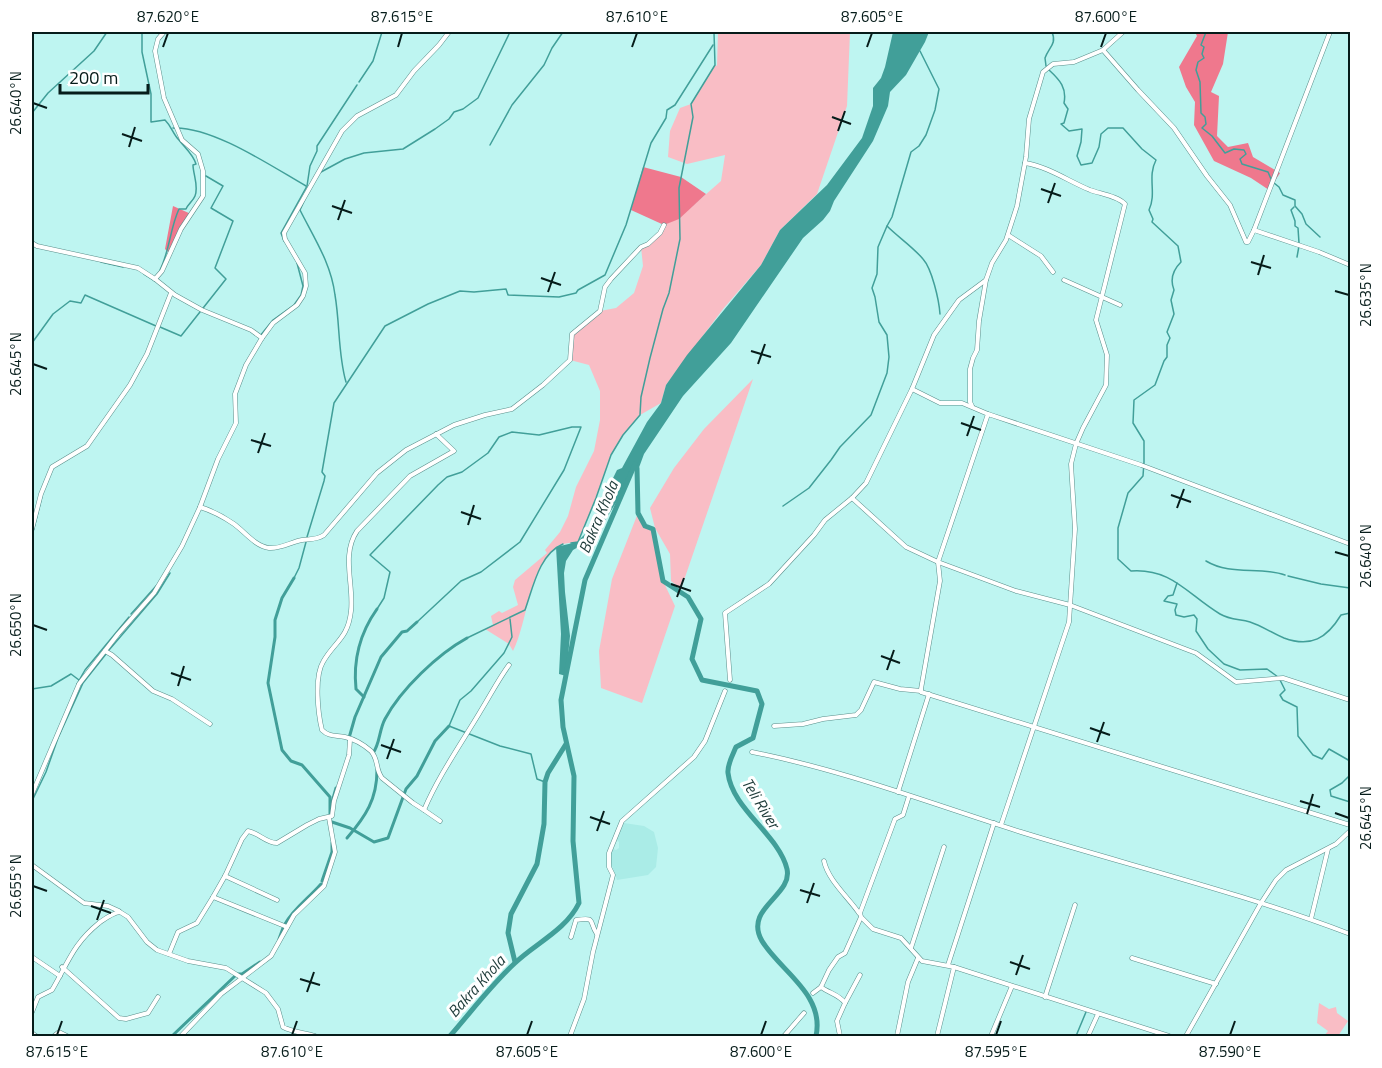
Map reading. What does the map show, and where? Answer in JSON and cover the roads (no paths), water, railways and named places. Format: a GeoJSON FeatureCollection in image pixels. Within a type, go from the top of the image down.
{"type":"FeatureCollection","features":[{"type":"Feature","properties":{"kind":"street"},"geometry":{"type":"LineString","coordinates":[[155,279],[162,271],[181,228],[203,196],[203,171],[198,154],[182,140],[164,98],[155,51],[158,39],[164,32]]}},
{"type":"Feature","properties":{"kind":"street"},"geometry":{"type":"LineString","coordinates":[[32,794],[79,684],[154,592],[182,546],[218,459],[236,423],[236,394],[240,380],[261,338],[273,323],[297,305],[303,296],[306,286],[304,273],[284,233],[342,131],[357,116],[396,95],[449,32]]}},
{"type":"Feature","properties":{"kind":"street"},"geometry":{"type":"LineString","coordinates":[[972,406],[970,369],[977,350],[986,280],[1015,216],[1025,163],[1029,118],[1037,95],[1038,81],[1048,67],[1074,62],[1104,50],[1123,32]]}},
{"type":"Feature","properties":{"kind":"street"},"geometry":{"type":"LineString","coordinates":[[1104,50],[1174,128],[1230,205],[1247,243],[1330,32]]}},
{"type":"Feature","properties":{"kind":"street"},"geometry":{"type":"LineString","coordinates":[[1001,825],[1069,622],[1075,529],[1071,464],[1076,444],[1106,385],[1107,354],[1096,320],[1125,204],[1118,199],[1082,186],[1057,172],[1025,163]]}},
{"type":"Feature","properties":{"kind":"street"},"geometry":{"type":"LineString","coordinates":[[200,507],[225,518],[266,548],[276,548],[324,535],[377,473],[406,450],[473,418],[512,409],[561,369],[570,360],[572,334],[600,311],[605,287],[641,247],[660,233],[664,225]]}},
{"type":"Feature","properties":{"kind":"street"},"geometry":{"type":"LineString","coordinates":[[1254,230],[1350,265]]}},
{"type":"Feature","properties":{"kind":"street"},"geometry":{"type":"LineString","coordinates":[[1008,235],[1041,256],[1053,272]]}},
{"type":"Feature","properties":{"kind":"street"},"geometry":{"type":"LineString","coordinates":[[32,243],[138,268],[171,293],[202,310],[251,330],[261,338]]}},
{"type":"Feature","properties":{"kind":"street"},"geometry":{"type":"LineString","coordinates":[[730,680],[725,613],[769,584],[820,526],[852,498],[870,476],[912,389],[934,335],[959,300],[986,280]]}},
{"type":"Feature","properties":{"kind":"street"},"geometry":{"type":"LineString","coordinates":[[1064,280],[1120,305]]}},
{"type":"Feature","properties":{"kind":"street"},"geometry":{"type":"LineString","coordinates":[[32,529],[41,495],[52,467],[87,446],[130,385],[147,354],[171,293]]}},
{"type":"Feature","properties":{"kind":"street"},"geometry":{"type":"LineString","coordinates":[[912,389],[940,403],[962,403],[972,406],[988,414],[1141,465],[1350,544]]}},
{"type":"Feature","properties":{"kind":"street"},"geometry":{"type":"LineString","coordinates":[[921,691],[939,581],[938,562],[988,414]]}},
{"type":"Feature","properties":{"kind":"street"},"geometry":{"type":"LineString","coordinates":[[436,434],[454,451],[410,476],[352,539],[348,572],[351,612],[343,638],[327,656],[319,670],[318,704],[322,730],[329,736],[352,741],[369,750],[376,758],[378,773],[382,778],[413,803],[441,821]]}},
{"type":"Feature","properties":{"kind":"street"},"geometry":{"type":"LineString","coordinates":[[852,498],[906,547],[938,562],[1016,591],[1070,605],[1196,653],[1236,682],[1283,678],[1350,700]]}},
{"type":"Feature","properties":{"kind":"street"},"geometry":{"type":"LineString","coordinates":[[105,651],[153,691],[172,699],[210,724]]}},
{"type":"Feature","properties":{"kind":"street"},"geometry":{"type":"LineString","coordinates":[[424,810],[453,755],[494,690],[497,681],[510,665]]}},
{"type":"Feature","properties":{"kind":"street"},"geometry":{"type":"LineString","coordinates":[[774,726],[803,724],[856,715],[861,710],[874,682],[900,689],[921,691],[1350,825]]}},
{"type":"Feature","properties":{"kind":"street"},"geometry":{"type":"LineString","coordinates":[[570,1036],[584,999],[613,875],[609,867],[609,853],[622,820],[694,757],[705,741],[725,691]]}},
{"type":"Feature","properties":{"kind":"street"},"geometry":{"type":"LineString","coordinates":[[898,792],[929,694]]}},
{"type":"Feature","properties":{"kind":"street"},"geometry":{"type":"LineString","coordinates":[[169,954],[178,932],[197,923],[248,831],[274,844],[313,822],[333,815],[334,801],[352,741]]}},
{"type":"Feature","properties":{"kind":"street"},"geometry":{"type":"LineString","coordinates":[[752,752],[801,762],[1261,903],[1350,934]]}},
{"type":"Feature","properties":{"kind":"street"},"geometry":{"type":"LineString","coordinates":[[813,993],[821,987],[838,957],[846,951],[896,819],[903,816],[909,796]]}},
{"type":"Feature","properties":{"kind":"street"},"geometry":{"type":"LineString","coordinates":[[181,1036],[221,994],[271,956],[294,915],[324,886],[335,852],[329,818]]}},
{"type":"Feature","properties":{"kind":"street"},"geometry":{"type":"LineString","coordinates":[[948,965],[994,823]]}},
{"type":"Feature","properties":{"kind":"street"},"geometry":{"type":"LineString","coordinates":[[1186,1036],[1276,880],[1286,870],[1342,840],[1350,831]]}},
{"type":"Feature","properties":{"kind":"street"},"geometry":{"type":"LineString","coordinates":[[911,948],[944,847]]}},
{"type":"Feature","properties":{"kind":"street"},"geometry":{"type":"LineString","coordinates":[[1311,919],[1328,849]]}},
{"type":"Feature","properties":{"kind":"street"},"geometry":{"type":"LineString","coordinates":[[824,861],[836,883],[873,929],[901,938],[918,958],[948,965],[1169,1036]]}},
{"type":"Feature","properties":{"kind":"street"},"geometry":{"type":"LineString","coordinates":[[32,865],[84,903],[108,906],[128,917],[153,946],[162,952],[188,961],[226,968],[242,977],[266,993],[275,1003],[283,1027],[315,1036]]}},
{"type":"Feature","properties":{"kind":"street"},"geometry":{"type":"LineString","coordinates":[[225,876],[277,900]]}},
{"type":"Feature","properties":{"kind":"street"},"geometry":{"type":"LineString","coordinates":[[213,897],[286,927]]}},
{"type":"Feature","properties":{"kind":"street"},"geometry":{"type":"LineString","coordinates":[[1045,997],[1075,905]]}},
{"type":"Feature","properties":{"kind":"street"},"geometry":{"type":"LineString","coordinates":[[32,1012],[38,996],[50,992],[73,949],[109,916],[120,912]]}},
{"type":"Feature","properties":{"kind":"street"},"geometry":{"type":"LineString","coordinates":[[571,937],[576,920],[592,921],[598,934]]}},
{"type":"Feature","properties":{"kind":"street"},"geometry":{"type":"LineString","coordinates":[[32,957],[60,976]]}},
{"type":"Feature","properties":{"kind":"street"},"geometry":{"type":"LineString","coordinates":[[897,1036],[908,982],[918,958]]}},
{"type":"Feature","properties":{"kind":"street"},"geometry":{"type":"LineString","coordinates":[[1132,958],[1216,984]]}},
{"type":"Feature","properties":{"kind":"street"},"geometry":{"type":"LineString","coordinates":[[62,967],[119,1018],[126,1019],[148,1012],[158,997]]}},
{"type":"Feature","properties":{"kind":"street"},"geometry":{"type":"LineString","coordinates":[[937,1036],[954,967]]}},
{"type":"Feature","properties":{"kind":"street"},"geometry":{"type":"LineString","coordinates":[[840,1036],[837,1021],[860,975]]}},
{"type":"Feature","properties":{"kind":"street"},"geometry":{"type":"LineString","coordinates":[[991,1036],[1012,986]]}},
{"type":"Feature","properties":{"kind":"street"},"geometry":{"type":"LineString","coordinates":[[821,987],[845,1003]]}},
{"type":"Feature","properties":{"kind":"street"},"geometry":{"type":"LineString","coordinates":[[784,1036],[804,1013]]}},
{"type":"Feature","properties":{"kind":"street"},"geometry":{"type":"LineString","coordinates":[[1088,1036],[1098,1014]]}},
{"type":"Feature","properties":{"kind":"street"},"geometry":{"type":"LineString","coordinates":[[54,1036],[59,1032],[67,1036]]}},
{"type":"Feature","properties":{"kind":"street"},"geometry":{"type":"LineString","coordinates":[[32,1033],[36,1036]]}},
{"type":"Feature","properties":{"kind":"water"},"geometry":{"type":"Polygon","coordinates":[[[893,32],[929,32],[906,75],[890,92],[888,106],[873,141],[834,201],[830,211],[803,238],[731,343],[683,396],[644,454],[637,473],[634,467],[624,490],[594,538],[573,550],[566,561],[565,592],[570,636],[566,676],[559,674],[561,634],[556,547],[577,542],[586,533],[617,470],[622,468],[647,422],[661,403],[666,385],[687,355],[761,265],[780,230],[827,185],[862,138],[873,106],[873,88],[881,78],[885,67],[893,32]]]}},
{"type":"Feature","properties":{"kind":"waterway"},"geometry":{"type":"LineString","coordinates":[[32,113],[48,93],[94,51],[107,32]]}},
{"type":"Feature","properties":{"kind":"waterway"},"geometry":{"type":"LineString","coordinates":[[142,32],[142,52],[151,94],[151,122],[165,120],[196,164],[193,165],[195,196],[186,209],[179,209],[160,270]]}},
{"type":"Feature","properties":{"kind":"waterway"},"geometry":{"type":"LineString","coordinates":[[359,82],[373,61],[382,32]]}},
{"type":"Feature","properties":{"kind":"waterway"},"geometry":{"type":"LineString","coordinates":[[321,172],[345,159],[364,153],[403,149],[449,119],[454,112],[463,109],[478,98],[510,32]]}},
{"type":"Feature","properties":{"kind":"waterway"},"geometry":{"type":"LineString","coordinates":[[490,145],[512,105],[544,65],[563,32]]}},
{"type":"Feature","properties":{"kind":"waterway"},"geometry":{"type":"LineString","coordinates":[[571,543],[578,542],[611,455],[623,435],[640,415],[641,397],[669,293],[680,239],[679,188],[693,117],[691,104],[715,65],[714,32]]}},
{"type":"Feature","properties":{"kind":"waterway"},"geometry":{"type":"LineString","coordinates":[[1046,66],[1045,58],[1054,40],[1052,32]]}},
{"type":"Feature","properties":{"kind":"waterway"},"geometry":{"type":"LineString","coordinates":[[1054,32],[1060,32]]}},
{"type":"Feature","properties":{"kind":"waterway"},"geometry":{"type":"LineString","coordinates":[[1206,32],[1201,45],[1204,47],[1202,54],[1204,58],[1198,62],[1196,70],[1200,82],[1201,113],[1205,117],[1206,124],[1202,128],[1212,136],[1225,153],[1234,149],[1244,150],[1246,154],[1240,159],[1242,164],[1268,172],[1271,179]]}},
{"type":"Feature","properties":{"kind":"waterway"},"geometry":{"type":"LineString","coordinates":[[307,537],[324,481],[325,476],[322,472],[334,403],[385,326],[460,291],[506,289],[508,295],[559,297],[576,293],[605,275],[626,225],[651,143],[666,118],[667,110],[675,105],[713,45]]}},
{"type":"Feature","properties":{"kind":"waterway"},"geometry":{"type":"LineString","coordinates":[[920,51],[939,89],[935,110],[926,135],[919,146],[911,152],[892,217],[887,226],[923,259],[935,285],[940,314]]}},
{"type":"Feature","properties":{"kind":"waterway"},"geometry":{"type":"LineString","coordinates":[[1049,70],[1063,89],[1064,103],[1068,109],[1064,123],[1061,124],[1069,131],[1082,129],[1077,156],[1081,165],[1092,163],[1099,147],[1101,134],[1108,128],[1123,128],[1142,149],[1156,160],[1152,173],[1152,197],[1149,210],[1152,222],[1178,246],[1181,262],[1172,279],[1174,290],[1171,300],[1174,314],[1167,332],[1170,338],[1167,345],[1167,357],[1155,385],[1134,400],[1133,423],[1144,441],[1143,476],[1128,493],[1118,528],[1118,559],[1131,571],[1145,571],[1169,578],[1224,616],[1259,625],[1294,641],[1317,639],[1330,630],[1341,615],[1350,613]]}},
{"type":"Feature","properties":{"kind":"waterway"},"geometry":{"type":"LineString","coordinates":[[284,241],[281,233],[307,186],[310,166],[317,146],[357,85]]}},
{"type":"Feature","properties":{"kind":"waterway"},"geometry":{"type":"LineString","coordinates":[[173,128],[205,133],[223,140],[306,186]]}},
{"type":"Feature","properties":{"kind":"waterway"},"geometry":{"type":"LineString","coordinates":[[160,327],[181,336],[226,279],[215,268],[233,221],[211,208],[223,186],[206,176]]}},
{"type":"Feature","properties":{"kind":"waterway"},"geometry":{"type":"LineString","coordinates":[[1274,183],[1283,195],[1295,200],[1295,206],[1302,214],[1306,224],[1320,237]]}},
{"type":"Feature","properties":{"kind":"waterway"},"geometry":{"type":"LineString","coordinates":[[305,199],[300,210],[321,251],[333,283],[346,382]]}},
{"type":"Feature","properties":{"kind":"waterway"},"geometry":{"type":"LineString","coordinates":[[1294,207],[1291,210],[1295,226],[1298,228],[1299,243]]}},
{"type":"Feature","properties":{"kind":"waterway"},"geometry":{"type":"LineString","coordinates":[[783,506],[809,488],[840,447],[871,415],[887,373],[889,357],[887,335],[879,322],[872,288],[877,274],[878,247],[887,226]]}},
{"type":"Feature","properties":{"kind":"waterway"},"geometry":{"type":"LineString","coordinates":[[1297,257],[1299,246]]}},
{"type":"Feature","properties":{"kind":"waterway"},"geometry":{"type":"LineString","coordinates":[[101,262],[123,267]]}},
{"type":"Feature","properties":{"kind":"waterway"},"geometry":{"type":"LineString","coordinates":[[260,336],[273,320],[294,305],[301,295],[303,286],[297,263]]}},
{"type":"Feature","properties":{"kind":"waterway"},"geometry":{"type":"LineString","coordinates":[[144,274],[155,281]]}},
{"type":"Feature","properties":{"kind":"waterway"},"geometry":{"type":"LineString","coordinates":[[32,343],[53,314],[70,301],[81,303],[85,295],[156,326]]}},
{"type":"Feature","properties":{"kind":"waterway"},"geometry":{"type":"LineString","coordinates":[[377,609],[384,598],[390,572],[370,555],[438,485],[447,477],[462,472],[488,453],[499,437],[512,432],[539,435],[581,427],[564,470],[520,542],[481,572],[461,581],[417,622]]}},
{"type":"Feature","properties":{"kind":"waterway","name":"Bakra Khola"},"geometry":{"type":"LineString","coordinates":[[450,1036],[506,971],[559,929],[579,903],[573,841],[574,776],[563,727],[561,700],[585,580],[635,464]]}},
{"type":"Feature","properties":{"kind":"waterway","name":"Teli River"},"geometry":{"type":"LineString","coordinates":[[637,468],[638,513],[645,526],[653,529],[663,581],[688,597],[701,619],[692,659],[702,680],[757,691],[762,704],[753,738],[736,747],[729,763],[728,773],[731,786],[738,798],[775,845],[787,869],[787,878],[783,887],[763,911],[758,930],[770,952],[808,995],[817,1021],[816,1036]]}},
{"type":"Feature","properties":{"kind":"waterway"},"geometry":{"type":"LineString","coordinates":[[32,536],[42,496]]}},
{"type":"Feature","properties":{"kind":"waterway"},"geometry":{"type":"LineString","coordinates":[[294,578],[306,542]]}},
{"type":"Feature","properties":{"kind":"waterway"},"geometry":{"type":"LineString","coordinates":[[467,638],[525,610],[543,563],[548,555],[563,544]]}},
{"type":"Feature","properties":{"kind":"waterway"},"geometry":{"type":"LineString","coordinates":[[1206,561],[1216,566],[1235,570],[1265,571],[1285,575]]}},
{"type":"Feature","properties":{"kind":"waterway"},"geometry":{"type":"LineString","coordinates":[[109,650],[157,594],[170,573]]}},
{"type":"Feature","properties":{"kind":"waterway"},"geometry":{"type":"LineString","coordinates":[[1288,576],[1350,588]]}},
{"type":"Feature","properties":{"kind":"waterway"},"geometry":{"type":"LineString","coordinates":[[294,578],[282,598],[275,620],[275,637],[268,683],[282,750],[291,761],[302,765],[330,797],[330,815]]}},
{"type":"Feature","properties":{"kind":"waterway"},"geometry":{"type":"LineString","coordinates":[[1177,583],[1173,595],[1168,596],[1164,601],[1177,604],[1176,615],[1184,617],[1194,615],[1197,619],[1196,631],[1208,649],[1224,664],[1240,670],[1267,669],[1278,677]]}},
{"type":"Feature","properties":{"kind":"waterway"},"geometry":{"type":"LineString","coordinates":[[131,614],[156,586]]}},
{"type":"Feature","properties":{"kind":"waterway"},"geometry":{"type":"LineString","coordinates":[[364,697],[356,689],[357,657],[362,637],[377,609]]}},
{"type":"Feature","properties":{"kind":"waterway"},"geometry":{"type":"LineString","coordinates":[[77,684],[85,670],[129,617]]}},
{"type":"Feature","properties":{"kind":"waterway"},"geometry":{"type":"LineString","coordinates":[[510,619],[512,637],[504,653],[471,691],[460,700],[449,726],[500,746],[531,754],[537,779],[545,782]]}},
{"type":"Feature","properties":{"kind":"waterway"},"geometry":{"type":"LineString","coordinates":[[349,738],[355,717],[381,657],[402,632],[407,631],[417,622]]}},
{"type":"Feature","properties":{"kind":"waterway"},"geometry":{"type":"LineString","coordinates":[[373,753],[385,719],[400,696],[444,653],[467,638]]}},
{"type":"Feature","properties":{"kind":"waterway"},"geometry":{"type":"LineString","coordinates":[[32,801],[83,683],[106,654]]}},
{"type":"Feature","properties":{"kind":"waterway"},"geometry":{"type":"LineString","coordinates":[[32,689],[51,686],[71,674],[79,680]]}},
{"type":"Feature","properties":{"kind":"waterway"},"geometry":{"type":"LineString","coordinates":[[1280,680],[1285,690],[1280,695],[1283,700],[1297,707],[1298,736],[1313,755],[1322,759],[1329,749],[1350,761]]}},
{"type":"Feature","properties":{"kind":"waterway"},"geometry":{"type":"LineString","coordinates":[[332,822],[350,828],[374,842],[388,838],[406,789],[417,776],[435,741],[449,726]]}},
{"type":"Feature","properties":{"kind":"waterway"},"geometry":{"type":"LineString","coordinates":[[515,962],[508,933],[511,914],[537,864],[544,824],[545,782],[566,744]]}},
{"type":"Feature","properties":{"kind":"waterway"},"geometry":{"type":"LineString","coordinates":[[347,838],[360,822],[373,798],[377,770]]}},
{"type":"Feature","properties":{"kind":"waterway"},"geometry":{"type":"LineString","coordinates":[[1350,781],[1348,777],[1330,790],[1331,796],[1350,802]]}},
{"type":"Feature","properties":{"kind":"waterway"},"geometry":{"type":"LineString","coordinates":[[332,802],[336,788]]}},
{"type":"Feature","properties":{"kind":"waterway"},"geometry":{"type":"LineString","coordinates":[[322,881],[332,852],[332,843]]}},
{"type":"Feature","properties":{"kind":"waterway"},"geometry":{"type":"LineString","coordinates":[[285,924],[321,884]]}},
{"type":"Feature","properties":{"kind":"waterway"},"geometry":{"type":"LineString","coordinates":[[279,939],[283,928]]}},
{"type":"Feature","properties":{"kind":"waterway"},"geometry":{"type":"LineString","coordinates":[[238,974],[242,974],[260,962]]}},
{"type":"Feature","properties":{"kind":"waterway"},"geometry":{"type":"LineString","coordinates":[[172,1036],[235,976]]}},
{"type":"Feature","properties":{"kind":"waterway"},"geometry":{"type":"LineString","coordinates":[[1076,1036],[1086,1012]]}}]}
